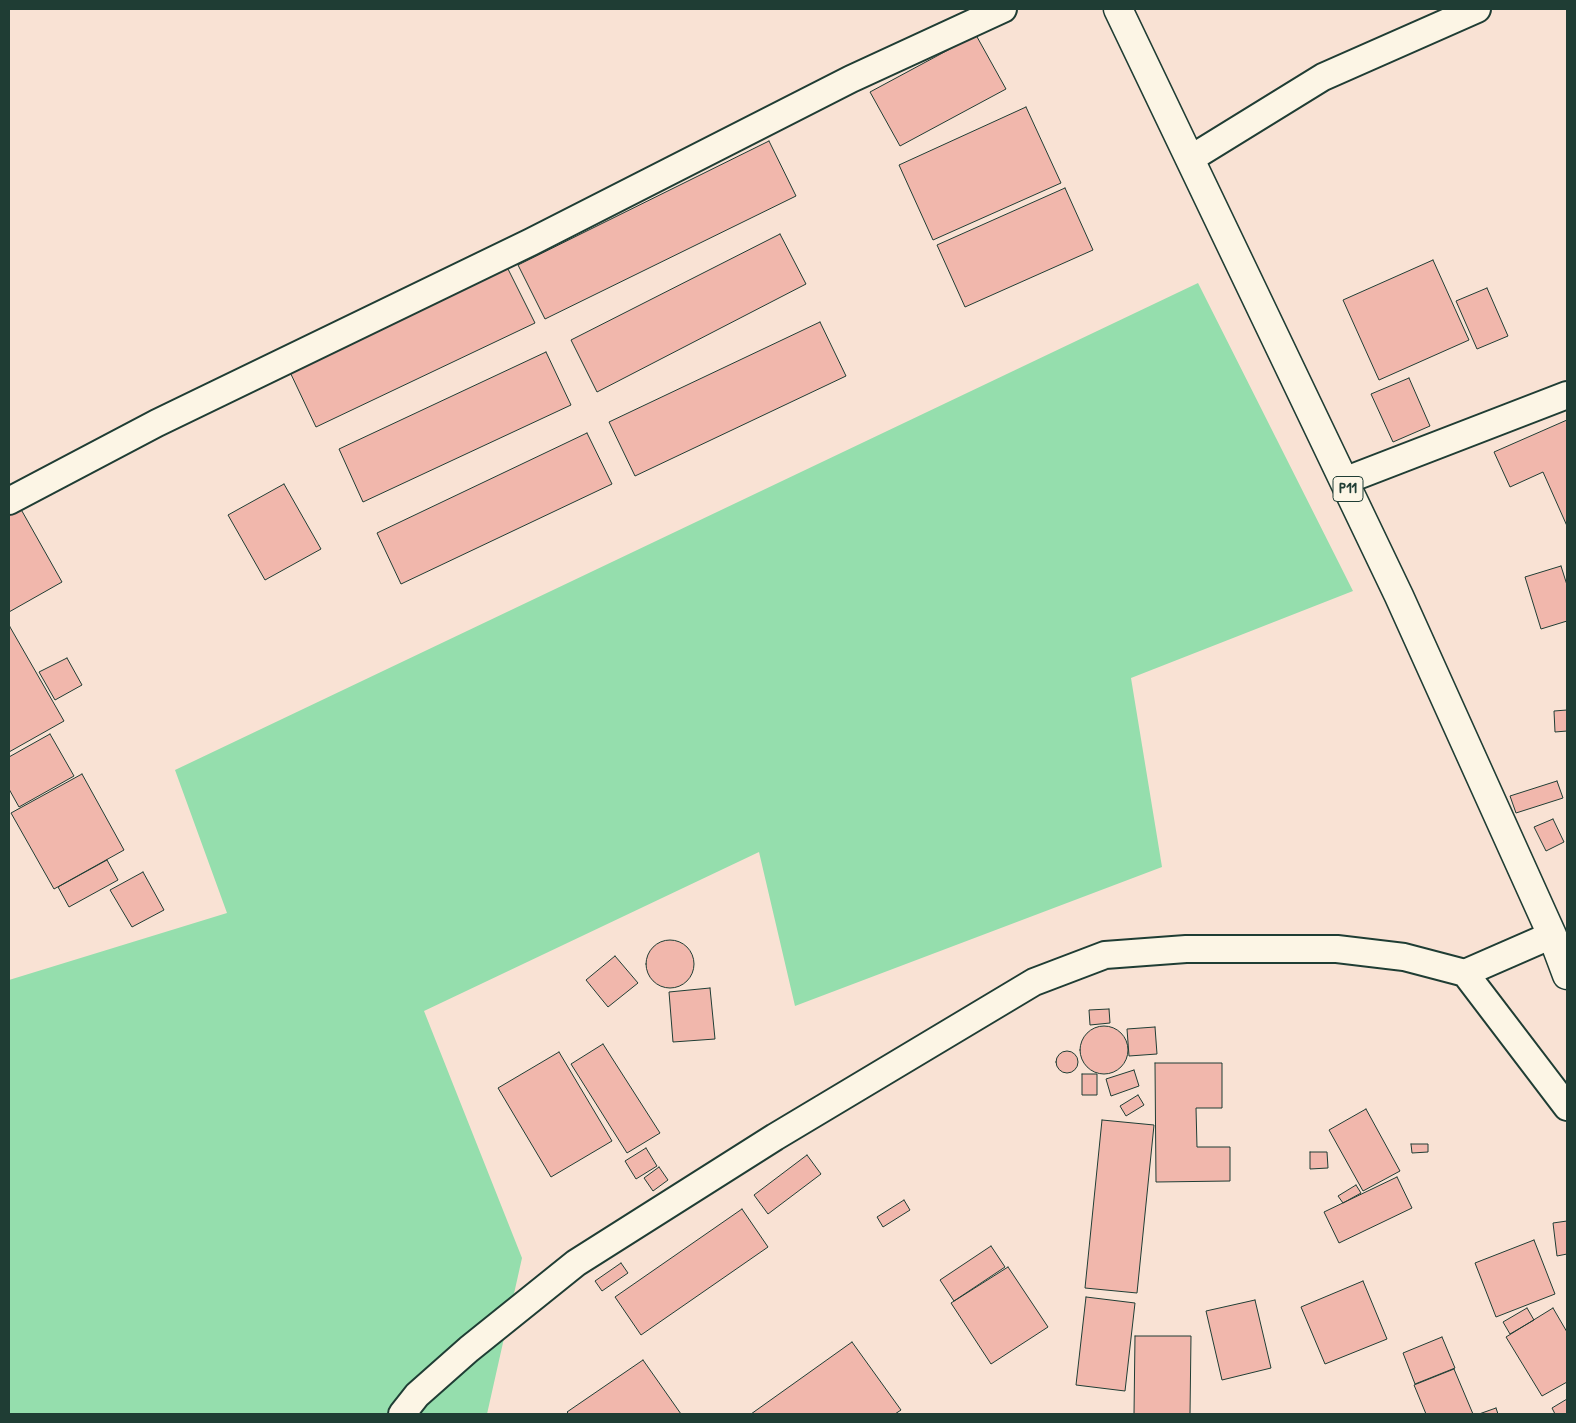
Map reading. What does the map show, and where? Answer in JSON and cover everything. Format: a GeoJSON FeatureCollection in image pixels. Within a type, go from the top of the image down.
{"type":"FeatureCollection","features":[{"type":"Feature","properties":{"kind":"main road","name":"P11"},"geometry":{"type":"LineString","coordinates":[[1118,9],[1407,614],[1552,934],[1567,974]]}},
{"type":"Feature","properties":{"kind":"street"},"geometry":{"type":"LineString","coordinates":[[9,501],[157,423],[531,242],[851,79],[1003,9]]}},
{"type":"Feature","properties":{"kind":"street"},"geometry":{"type":"LineString","coordinates":[[1190,159],[1323,77],[1476,9]]}},
{"type":"Feature","properties":{"kind":"street"},"geometry":{"type":"LineString","coordinates":[[1344,481],[1567,395]]}},
{"type":"Feature","properties":{"kind":"street"},"geometry":{"type":"LineString","coordinates":[[1466,973],[1552,934]]}},
{"type":"Feature","properties":{"kind":"street"},"geometry":{"type":"LineString","coordinates":[[402,1414],[417,1395],[469,1349],[576,1263],[775,1137],[1034,982],[1105,955],[1186,949],[1337,949],[1404,957],[1466,973],[1567,1107]]}},
{"type":"Feature","properties":{"kind":"green space"},"geometry":{"type":"Polygon","coordinates":[[[1198,283],[1353,591],[1131,678],[1162,867],[795,1006],[759,852],[424,1011],[522,1258],[487,1414],[9,1414],[9,980],[227,913],[175,770],[1198,283]]]}},
{"type":"Feature","properties":{"kind":"building"},"geometry":{"type":"Polygon","coordinates":[[[976,35],[1006,89],[900,146],[870,92],[976,35]]]}},
{"type":"Feature","properties":{"kind":"building"},"geometry":{"type":"Polygon","coordinates":[[[1026,107],[1061,183],[933,240],[899,165],[1026,107]]]}},
{"type":"Feature","properties":{"kind":"building"},"geometry":{"type":"Polygon","coordinates":[[[769,141],[796,196],[545,319],[518,265],[769,141]]]}},
{"type":"Feature","properties":{"kind":"building"},"geometry":{"type":"Polygon","coordinates":[[[1065,188],[1093,250],[965,307],[937,245],[1065,188]]]}},
{"type":"Feature","properties":{"kind":"building"},"geometry":{"type":"Polygon","coordinates":[[[780,234],[806,284],[597,392],[571,340],[780,234]]]}},
{"type":"Feature","properties":{"kind":"building"},"geometry":{"type":"Polygon","coordinates":[[[1433,260],[1469,340],[1379,380],[1343,300],[1433,260]]]}},
{"type":"Feature","properties":{"kind":"building"},"geometry":{"type":"Polygon","coordinates":[[[507,267],[535,323],[316,427],[289,370],[507,267]]]}},
{"type":"Feature","properties":{"kind":"building"},"geometry":{"type":"Polygon","coordinates":[[[1487,288],[1508,336],[1477,349],[1456,301],[1487,288]]]}},
{"type":"Feature","properties":{"kind":"building"},"geometry":{"type":"Polygon","coordinates":[[[820,322],[846,376],[635,476],[609,422],[820,322]]]}},
{"type":"Feature","properties":{"kind":"building"},"geometry":{"type":"Polygon","coordinates":[[[546,352],[571,405],[363,502],[339,449],[546,352]]]}},
{"type":"Feature","properties":{"kind":"building"},"geometry":{"type":"Polygon","coordinates":[[[1409,378],[1430,426],[1393,442],[1371,394],[1409,378]]]}},
{"type":"Feature","properties":{"kind":"building"},"geometry":{"type":"Polygon","coordinates":[[[1567,420],[1567,526],[1543,472],[1510,487],[1494,452],[1567,420]]]}},
{"type":"Feature","properties":{"kind":"building"},"geometry":{"type":"Polygon","coordinates":[[[587,433],[612,484],[401,584],[377,533],[587,433]]]}},
{"type":"Feature","properties":{"kind":"building"},"geometry":{"type":"Polygon","coordinates":[[[284,484],[321,549],[265,580],[228,515],[284,484]]]}},
{"type":"Feature","properties":{"kind":"building"},"geometry":{"type":"Polygon","coordinates":[[[18,504],[62,582],[9,612],[9,509],[18,504]]]}},
{"type":"Feature","properties":{"kind":"building"},"geometry":{"type":"Polygon","coordinates":[[[1561,566],[1567,585],[1567,621],[1541,629],[1525,577],[1561,566]]]}},
{"type":"Feature","properties":{"kind":"building"},"geometry":{"type":"Polygon","coordinates":[[[9,628],[64,721],[9,752],[9,628]]]}},
{"type":"Feature","properties":{"kind":"building"},"geometry":{"type":"Polygon","coordinates":[[[67,658],[82,685],[55,700],[39,672],[67,658]]]}},
{"type":"Feature","properties":{"kind":"building"},"geometry":{"type":"Polygon","coordinates":[[[1567,710],[1567,731],[1555,732],[1554,711],[1567,710]]]}},
{"type":"Feature","properties":{"kind":"building"},"geometry":{"type":"Polygon","coordinates":[[[50,734],[74,776],[19,807],[9,789],[9,757],[50,734]]]}},
{"type":"Feature","properties":{"kind":"building"},"geometry":{"type":"Polygon","coordinates":[[[82,774],[124,850],[54,889],[11,813],[82,774]]]}},
{"type":"Feature","properties":{"kind":"building"},"geometry":{"type":"Polygon","coordinates":[[[1557,781],[1563,798],[1516,813],[1510,796],[1557,781]]]}},
{"type":"Feature","properties":{"kind":"building"},"geometry":{"type":"Polygon","coordinates":[[[1553,819],[1564,842],[1546,851],[1534,827],[1553,819]]]}},
{"type":"Feature","properties":{"kind":"building"},"geometry":{"type":"Polygon","coordinates":[[[107,860],[118,880],[69,907],[58,887],[107,860]]]}},
{"type":"Feature","properties":{"kind":"building"},"geometry":{"type":"Polygon","coordinates":[[[143,872],[164,910],[132,927],[110,890],[143,872]]]}},
{"type":"Feature","properties":{"kind":"building"},"geometry":{"type":"Polygon","coordinates":[[[665,940],[675,940],[687,947],[694,959],[694,969],[687,981],[675,988],[665,988],[657,984],[650,977],[646,969],[646,959],[650,951],[657,944],[665,940]]]}},
{"type":"Feature","properties":{"kind":"building"},"geometry":{"type":"Polygon","coordinates":[[[615,956],[638,983],[608,1007],[586,980],[615,956]]]}},
{"type":"Feature","properties":{"kind":"building"},"geometry":{"type":"Polygon","coordinates":[[[710,988],[715,1039],[673,1042],[669,992],[710,988]]]}},
{"type":"Feature","properties":{"kind":"building"},"geometry":{"type":"Polygon","coordinates":[[[1109,1009],[1110,1023],[1090,1025],[1089,1010],[1109,1009]]]}},
{"type":"Feature","properties":{"kind":"building"},"geometry":{"type":"Polygon","coordinates":[[[1099,1026],[1109,1026],[1118,1030],[1124,1036],[1127,1041],[1127,1059],[1118,1070],[1109,1074],[1099,1074],[1090,1070],[1084,1064],[1080,1055],[1080,1045],[1084,1036],[1090,1030],[1099,1026]]]}},
{"type":"Feature","properties":{"kind":"building"},"geometry":{"type":"Polygon","coordinates":[[[1155,1027],[1157,1054],[1129,1056],[1127,1029],[1155,1027]]]}},
{"type":"Feature","properties":{"kind":"building"},"geometry":{"type":"Polygon","coordinates":[[[603,1044],[660,1133],[627,1153],[571,1064],[603,1044]]]}},
{"type":"Feature","properties":{"kind":"building"},"geometry":{"type":"Polygon","coordinates":[[[1067,1051],[1075,1054],[1078,1062],[1075,1070],[1067,1073],[1059,1070],[1056,1062],[1059,1054],[1067,1051]]]}},
{"type":"Feature","properties":{"kind":"building"},"geometry":{"type":"Polygon","coordinates":[[[559,1052],[612,1141],[551,1177],[498,1088],[559,1052]]]}},
{"type":"Feature","properties":{"kind":"building"},"geometry":{"type":"Polygon","coordinates":[[[1155,1063],[1222,1063],[1222,1108],[1196,1108],[1197,1147],[1230,1147],[1230,1181],[1156,1182],[1155,1063]]]}},
{"type":"Feature","properties":{"kind":"building"},"geometry":{"type":"Polygon","coordinates":[[[1134,1070],[1139,1086],[1111,1096],[1106,1079],[1134,1070]]]}},
{"type":"Feature","properties":{"kind":"building"},"geometry":{"type":"Polygon","coordinates":[[[1082,1074],[1097,1074],[1097,1095],[1082,1095],[1082,1074]]]}},
{"type":"Feature","properties":{"kind":"building"},"geometry":{"type":"Polygon","coordinates":[[[1138,1095],[1144,1105],[1126,1116],[1120,1106],[1138,1095]]]}},
{"type":"Feature","properties":{"kind":"building"},"geometry":{"type":"Polygon","coordinates":[[[1366,1109],[1400,1171],[1363,1191],[1329,1130],[1366,1109]]]}},
{"type":"Feature","properties":{"kind":"building"},"geometry":{"type":"Polygon","coordinates":[[[1102,1120],[1154,1125],[1137,1293],[1085,1288],[1102,1120]]]}},
{"type":"Feature","properties":{"kind":"building"},"geometry":{"type":"Polygon","coordinates":[[[1411,1144],[1428,1144],[1428,1152],[1412,1153],[1411,1144]]]}},
{"type":"Feature","properties":{"kind":"building"},"geometry":{"type":"Polygon","coordinates":[[[646,1148],[657,1166],[636,1179],[625,1161],[646,1148]]]}},
{"type":"Feature","properties":{"kind":"building"},"geometry":{"type":"Polygon","coordinates":[[[1310,1152],[1327,1152],[1328,1168],[1310,1169],[1310,1152]]]}},
{"type":"Feature","properties":{"kind":"building"},"geometry":{"type":"Polygon","coordinates":[[[807,1155],[821,1174],[768,1214],[754,1195],[807,1155]]]}},
{"type":"Feature","properties":{"kind":"building"},"geometry":{"type":"Polygon","coordinates":[[[659,1167],[668,1180],[653,1191],[644,1178],[659,1167]]]}},
{"type":"Feature","properties":{"kind":"building"},"geometry":{"type":"Polygon","coordinates":[[[1397,1177],[1412,1208],[1339,1243],[1324,1212],[1397,1177]]]}},
{"type":"Feature","properties":{"kind":"building"},"geometry":{"type":"Polygon","coordinates":[[[1356,1185],[1361,1193],[1343,1203],[1338,1196],[1356,1185]]]}},
{"type":"Feature","properties":{"kind":"building"},"geometry":{"type":"Polygon","coordinates":[[[904,1200],[910,1210],[883,1227],[877,1217],[904,1200]]]}},
{"type":"Feature","properties":{"kind":"building"},"geometry":{"type":"Polygon","coordinates":[[[742,1209],[768,1247],[641,1335],[615,1297],[742,1209]]]}},
{"type":"Feature","properties":{"kind":"building"},"geometry":{"type":"Polygon","coordinates":[[[1567,1221],[1567,1254],[1557,1256],[1553,1223],[1567,1221]]]}},
{"type":"Feature","properties":{"kind":"building"},"geometry":{"type":"Polygon","coordinates":[[[1534,1240],[1555,1294],[1496,1317],[1475,1263],[1534,1240]]]}},
{"type":"Feature","properties":{"kind":"building"},"geometry":{"type":"Polygon","coordinates":[[[991,1246],[1005,1267],[954,1301],[940,1280],[991,1246]]]}},
{"type":"Feature","properties":{"kind":"building"},"geometry":{"type":"Polygon","coordinates":[[[621,1263],[628,1273],[602,1291],[595,1281],[621,1263]]]}},
{"type":"Feature","properties":{"kind":"building"},"geometry":{"type":"Polygon","coordinates":[[[1008,1267],[1048,1327],[991,1364],[951,1303],[1008,1267]]]}},
{"type":"Feature","properties":{"kind":"building"},"geometry":{"type":"Polygon","coordinates":[[[1363,1281],[1387,1339],[1325,1364],[1301,1307],[1363,1281]]]}},
{"type":"Feature","properties":{"kind":"building"},"geometry":{"type":"Polygon","coordinates":[[[1086,1297],[1135,1303],[1125,1391],[1076,1385],[1086,1297]]]}},
{"type":"Feature","properties":{"kind":"building"},"geometry":{"type":"Polygon","coordinates":[[[1255,1300],[1271,1368],[1222,1380],[1206,1311],[1255,1300]]]}},
{"type":"Feature","properties":{"kind":"building"},"geometry":{"type":"Polygon","coordinates":[[[1527,1308],[1534,1320],[1510,1334],[1503,1322],[1527,1308]]]}},
{"type":"Feature","properties":{"kind":"building"},"geometry":{"type":"Polygon","coordinates":[[[1553,1308],[1567,1332],[1567,1382],[1542,1396],[1506,1337],[1553,1308]]]}},
{"type":"Feature","properties":{"kind":"building"},"geometry":{"type":"Polygon","coordinates":[[[1135,1336],[1191,1336],[1190,1414],[1134,1414],[1135,1336]]]}},
{"type":"Feature","properties":{"kind":"building"},"geometry":{"type":"Polygon","coordinates":[[[1442,1337],[1455,1368],[1415,1384],[1403,1353],[1442,1337]]]}},
{"type":"Feature","properties":{"kind":"building"},"geometry":{"type":"Polygon","coordinates":[[[852,1342],[901,1410],[895,1414],[751,1414],[852,1342]]]}},
{"type":"Feature","properties":{"kind":"building"},"geometry":{"type":"Polygon","coordinates":[[[643,1360],[681,1414],[569,1414],[567,1412],[643,1360]]]}},
{"type":"Feature","properties":{"kind":"building"},"geometry":{"type":"Polygon","coordinates":[[[1454,1369],[1473,1414],[1426,1414],[1414,1385],[1454,1369]]]}},
{"type":"Feature","properties":{"kind":"building"},"geometry":{"type":"Polygon","coordinates":[[[1567,1399],[1567,1414],[1555,1414],[1552,1408],[1567,1399]]]}},
{"type":"Feature","properties":{"kind":"building"},"geometry":{"type":"Polygon","coordinates":[[[1496,1408],[1498,1414],[1479,1414],[1496,1408]]]}}]}
